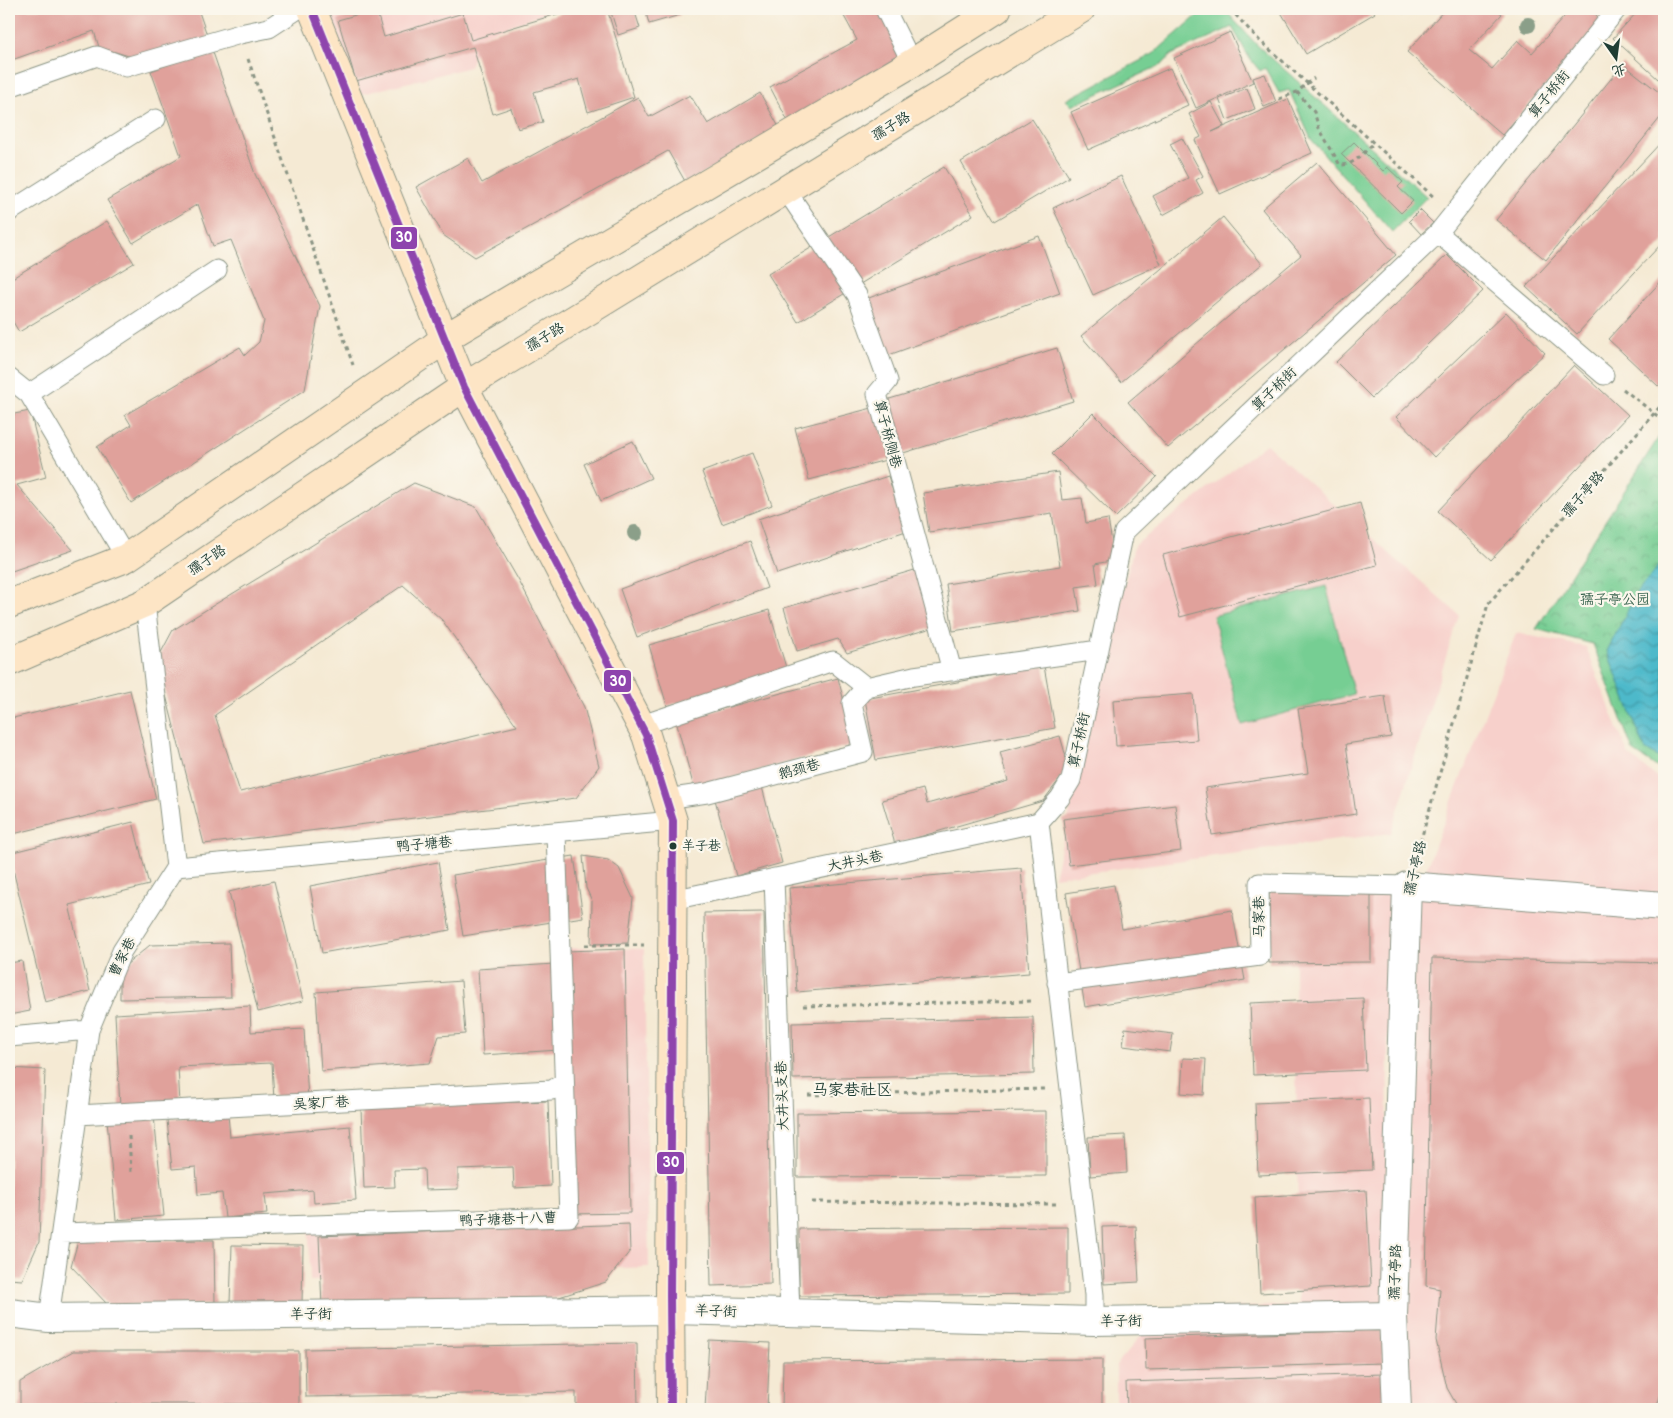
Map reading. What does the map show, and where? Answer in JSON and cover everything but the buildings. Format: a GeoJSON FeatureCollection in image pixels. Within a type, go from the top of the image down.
{"type":"FeatureCollection","features":[{"type":"Feature","properties":{"kind":"main road"},"geometry":{"type":"LineString","coordinates":[[299,9],[438,344],[464,387],[642,725],[669,810],[672,900],[671,1409]]}},
{"type":"Feature","properties":{"kind":"main road"},"geometry":{"type":"LineString","coordinates":[[9,604],[126,558],[438,344],[912,63],[997,9]]}},
{"type":"Feature","properties":{"kind":"main road","name":"孺子路"},"geometry":{"type":"LineString","coordinates":[[9,662],[144,603],[464,387],[1082,9]]}},
{"type":"Feature","properties":{"kind":"street"},"geometry":{"type":"LineString","coordinates":[[1408,886],[1664,906]]}},
{"type":"Feature","properties":{"kind":"street","name":"孺子亭路"},"geometry":{"type":"LineString","coordinates":[[1397,1409],[1393,1316],[1408,886]]}},
{"type":"Feature","properties":{"kind":"street","name":"羊子街"},"geometry":{"type":"LineString","coordinates":[[9,1313],[50,1318],[670,1310],[1094,1321],[1393,1316]]}},
{"type":"Feature","properties":{"kind":"lane"},"geometry":{"type":"LineString","coordinates":[[9,87],[97,56],[126,67],[240,34],[269,28],[299,9]]}},
{"type":"Feature","properties":{"kind":"lane"},"geometry":{"type":"LineString","coordinates":[[885,9],[912,63]]}},
{"type":"Feature","properties":{"kind":"lane","name":"算子桥街"},"geometry":{"type":"LineString","coordinates":[[1038,822],[1060,798],[1071,780],[1124,532],[1438,233],[1617,9]]}},
{"type":"Feature","properties":{"kind":"lane"},"geometry":{"type":"LineString","coordinates":[[9,212],[156,119]]}},
{"type":"Feature","properties":{"kind":"lane","name":"算子桥侧巷"},"geometry":{"type":"LineString","coordinates":[[786,190],[857,295],[888,381],[877,394],[952,671]]}},
{"type":"Feature","properties":{"kind":"lane"},"geometry":{"type":"LineString","coordinates":[[1438,233],[1604,375]]}},
{"type":"Feature","properties":{"kind":"lane"},"geometry":{"type":"LineString","coordinates":[[29,394],[217,270]]}},
{"type":"Feature","properties":{"kind":"lane"},"geometry":{"type":"LineString","coordinates":[[9,378],[29,394],[126,558]]}},
{"type":"Feature","properties":{"kind":"lane"},"geometry":{"type":"LineString","coordinates":[[144,603],[176,867]]}},
{"type":"Feature","properties":{"kind":"lane"},"geometry":{"type":"LineString","coordinates":[[642,725],[833,661],[866,687],[914,676],[1099,650]]}},
{"type":"Feature","properties":{"kind":"lane","name":"鹅颈巷"},"geometry":{"type":"LineString","coordinates":[[669,810],[707,792],[863,752],[852,703],[866,687]]}},
{"type":"Feature","properties":{"kind":"lane","name":"鸭子塘巷"},"geometry":{"type":"LineString","coordinates":[[176,867],[556,832],[669,810]]}},
{"type":"Feature","properties":{"kind":"lane"},"geometry":{"type":"LineString","coordinates":[[1038,822],[1084,1204],[1094,1295],[1094,1321]]}},
{"type":"Feature","properties":{"kind":"lane","name":"大井头巷"},"geometry":{"type":"LineString","coordinates":[[672,900],[1038,822]]}},
{"type":"Feature","properties":{"kind":"lane","name":"鸭子塘巷十八曹"},"geometry":{"type":"LineString","coordinates":[[61,1233],[569,1217],[563,1084],[556,832]]}},
{"type":"Feature","properties":{"kind":"lane","name":"曹家巷"},"geometry":{"type":"LineString","coordinates":[[50,1318],[89,1030],[122,951],[176,867]]}},
{"type":"Feature","properties":{"kind":"lane","name":"大井头支巷"},"geometry":{"type":"LineString","coordinates":[[774,878],[790,1313]]}},
{"type":"Feature","properties":{"kind":"lane","name":"马家巷"},"geometry":{"type":"LineString","coordinates":[[1058,992],[1260,956],[1259,883],[1408,886]]}},
{"type":"Feature","properties":{"kind":"lane"},"geometry":{"type":"LineString","coordinates":[[9,1037],[89,1030]]}},
{"type":"Feature","properties":{"kind":"lane","name":"吴家厂巷"},"geometry":{"type":"LineString","coordinates":[[77,1116],[552,1090],[563,1084]]}},
{"type":"Feature","properties":{"kind":"path"},"geometry":{"type":"LineString","coordinates":[[1230,9],[1259,40],[1437,200]]}},
{"type":"Feature","properties":{"kind":"path"},"geometry":{"type":"LineString","coordinates":[[240,34],[364,395]]}},
{"type":"Feature","properties":{"kind":"path"},"geometry":{"type":"LineString","coordinates":[[1279,99],[1297,92],[1314,78]]}},
{"type":"Feature","properties":{"kind":"path"},"geometry":{"type":"LineString","coordinates":[[1297,92],[1314,112],[1319,128],[1340,165],[1355,162],[1374,143]]}},
{"type":"Feature","properties":{"kind":"path"},"geometry":{"type":"LineString","coordinates":[[1604,375],[1664,421]]}},
{"type":"Feature","properties":{"kind":"path","name":"孺子亭路"},"geometry":{"type":"LineString","coordinates":[[1408,886],[1488,604],[1664,402]]}},
{"type":"Feature","properties":{"kind":"path"},"geometry":{"type":"LineString","coordinates":[[559,944],[672,946]]}},
{"type":"Feature","properties":{"kind":"path"},"geometry":{"type":"LineString","coordinates":[[778,1006],[1058,992]]}},
{"type":"Feature","properties":{"kind":"path"},"geometry":{"type":"LineString","coordinates":[[782,1096],[1070,1089]]}},
{"type":"Feature","properties":{"kind":"path"},"geometry":{"type":"LineString","coordinates":[[128,1113],[131,1172]]}},
{"type":"Feature","properties":{"kind":"path"},"geometry":{"type":"LineString","coordinates":[[786,1202],[1084,1204]]}},
{"type":"Feature","properties":{"kind":"shaded area"},"geometry":{"type":"Polygon","coordinates":[[[325,9],[555,9],[480,37],[470,67],[358,95],[325,9]]]}},
{"type":"Feature","properties":{"kind":"shaded area"},"geometry":{"type":"Polygon","coordinates":[[[1266,444],[1459,615],[1391,833],[1054,877],[1134,546],[1266,444]]]}},
{"type":"Feature","properties":{"kind":"shaded area"},"geometry":{"type":"Polygon","coordinates":[[[1516,633],[1586,647],[1628,754],[1664,783],[1664,1409],[1408,1409],[1406,1315],[1415,898],[1516,633]]]}},
{"type":"Feature","properties":{"kind":"shaded area"},"geometry":{"type":"Polygon","coordinates":[[[1294,887],[1390,890],[1385,1302],[1388,1409],[1116,1409],[1116,1365],[1163,1310],[1299,1305],[1294,887]]]}},
{"type":"Feature","properties":{"kind":"shaded area"},"geometry":{"type":"Polygon","coordinates":[[[562,948],[644,949],[649,1267],[310,1281],[309,1229],[570,1221],[562,948]]]}},
{"type":"Feature","properties":{"kind":"green space"},"geometry":{"type":"Polygon","coordinates":[[[1205,9],[1224,9],[1257,45],[1427,197],[1392,232],[1311,139],[1289,90],[1279,93],[1265,68],[1260,71],[1250,59],[1232,27],[1171,55],[1163,64],[1072,106],[1066,100],[1153,54],[1205,9]]]}},
{"type":"Feature","properties":{"kind":"green space","name":"孺子亭公园"},"geometry":{"type":"Polygon","coordinates":[[[1664,429],[1664,772],[1633,751],[1593,644],[1536,629],[1664,429]]]}},
{"type":"Feature","properties":{"kind":"green space"},"geometry":{"type":"Polygon","coordinates":[[[1326,586],[1354,694],[1242,725],[1213,616],[1326,586]]]}},
{"type":"Feature","properties":{"kind":"water"},"geometry":{"type":"Polygon","coordinates":[[[1664,559],[1664,761],[1645,749],[1607,651],[1637,592],[1664,559]]]}},
{"type":"Feature","properties":{"kind":"transit line","name":"30"},"geometry":{"type":"LineString","coordinates":[[312,9],[464,387],[646,735],[673,821],[671,1409]]}},
{"type":"Feature","properties":{"kind":"place","name":"羊子巷"},"geometry":{"type":"Point","coordinates":[673,846]}},
{"type":"Feature","properties":{"kind":"district","name":"马家巷社区"},"geometry":{"type":"Point","coordinates":[852,1090]}}]}
